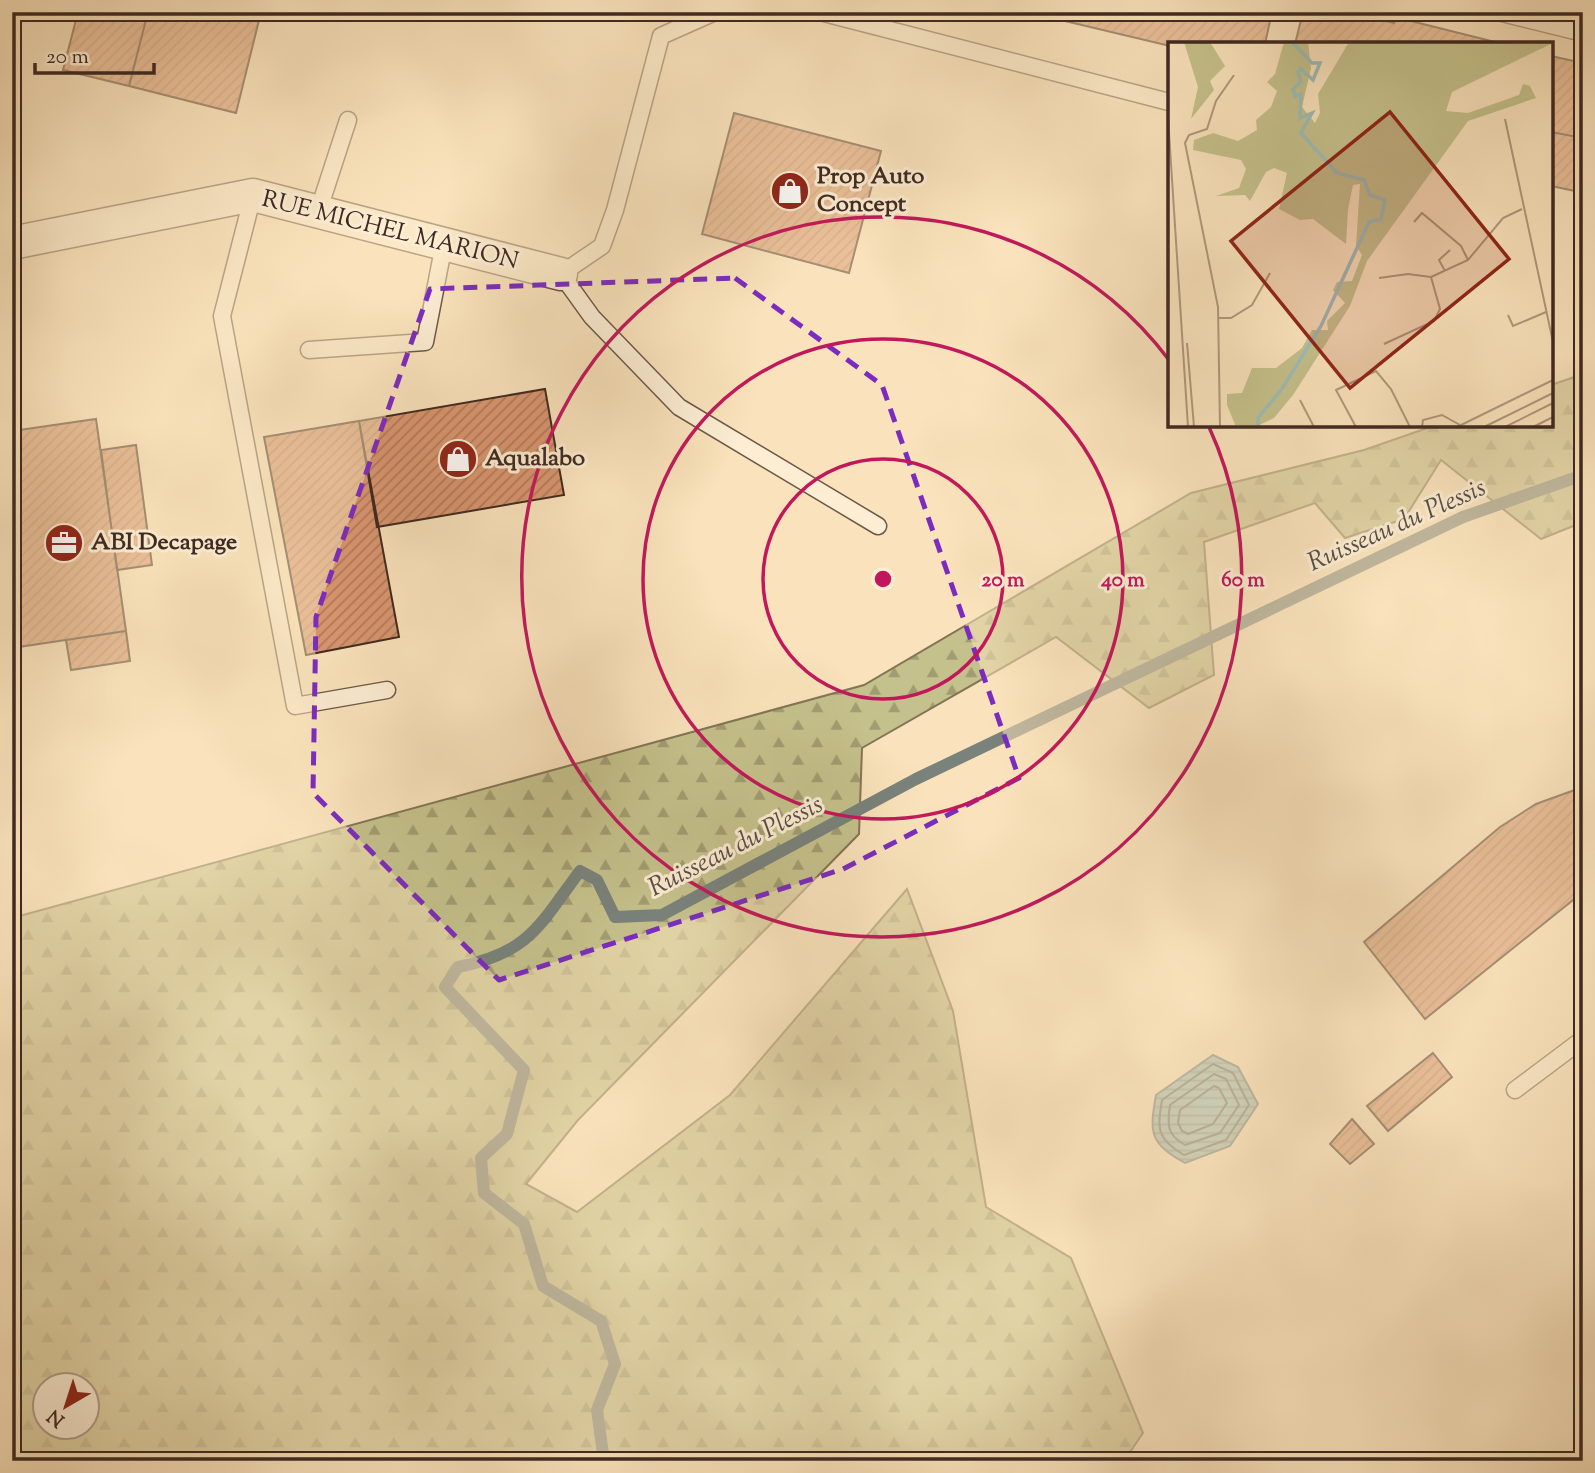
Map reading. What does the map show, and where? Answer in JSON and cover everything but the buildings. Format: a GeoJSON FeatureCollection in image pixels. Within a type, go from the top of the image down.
{"type":"FeatureCollection","features":[{"type":"Feature","properties":{"kind":"street","name":"RUE MICHEL MARION"},"geometry":{"type":"LineString","coordinates":[[12,243],[253,195],[561,275]]}},
{"type":"Feature","properties":{"kind":"lane"},"geometry":{"type":"LineString","coordinates":[[715,12],[661,36],[615,210],[602,246],[561,275],[592,317],[679,407],[878,526]]}},
{"type":"Feature","properties":{"kind":"lane"},"geometry":{"type":"LineString","coordinates":[[820,12],[1168,102]]}},
{"type":"Feature","properties":{"kind":"lane"},"geometry":{"type":"LineString","coordinates":[[1498,12],[1583,33]]}},
{"type":"Feature","properties":{"kind":"lane"},"geometry":{"type":"LineString","coordinates":[[318,212],[348,120]]}},
{"type":"Feature","properties":{"kind":"lane"},"geometry":{"type":"LineString","coordinates":[[253,195],[222,316],[295,706],[387,690]]}},
{"type":"Feature","properties":{"kind":"lane"},"geometry":{"type":"LineString","coordinates":[[309,349],[425,342],[444,244]]}},
{"type":"Feature","properties":{"kind":"lane"},"geometry":{"type":"LineString","coordinates":[[1515,1090],[1583,1039]]}},
{"type":"Feature","properties":{"kind":"highlighted area"},"geometry":{"type":"Polygon","coordinates":[[[735,278],[882,385],[1019,778],[843,869],[499,980],[313,793],[316,617],[430,289],[735,278]]]}},
{"type":"Feature","properties":{"kind":"green space"},"geometry":{"type":"Polygon","coordinates":[[[1583,374],[1583,522],[1541,539],[1441,460],[1404,519],[1345,538],[1315,503],[1204,542],[1214,675],[1149,708],[1056,637],[862,748],[859,834],[578,1120],[526,1184],[577,1212],[730,1095],[907,889],[953,1011],[986,1207],[1071,1258],[1143,1433],[1124,1461],[12,1461],[12,918],[864,685],[1191,493],[1364,450],[1430,427],[1553,427],[1553,384],[1583,374]]]}},
{"type":"Feature","properties":{"kind":"water"},"geometry":{"type":"Polygon","coordinates":[[[1213,1055],[1238,1067],[1258,1104],[1230,1146],[1185,1163],[1165,1149],[1155,1136],[1153,1119],[1156,1095],[1213,1055]]]}},
{"type":"Feature","properties":{"kind":"waterway","name":"Ruisseau du Plessis"},"geometry":{"type":"LineString","coordinates":[[604,1461],[597,1410],[615,1364],[601,1321],[543,1286],[524,1224],[484,1193],[481,1158],[507,1134],[524,1070],[445,987],[458,967],[501,954],[517,945],[542,922],[580,871],[597,880],[615,917],[662,915],[916,779],[1463,517],[1583,475]]}},
{"type":"Feature","properties":{"kind":"place","name":"Prop Auto Concept"},"geometry":{"type":"Point","coordinates":[790,191]}},
{"type":"Feature","properties":{"kind":"place","name":"Aqualabo"},"geometry":{"type":"Point","coordinates":[458,459]}},
{"type":"Feature","properties":{"kind":"place","name":"ABI Decapage"},"geometry":{"type":"Point","coordinates":[64,543]}}]}
